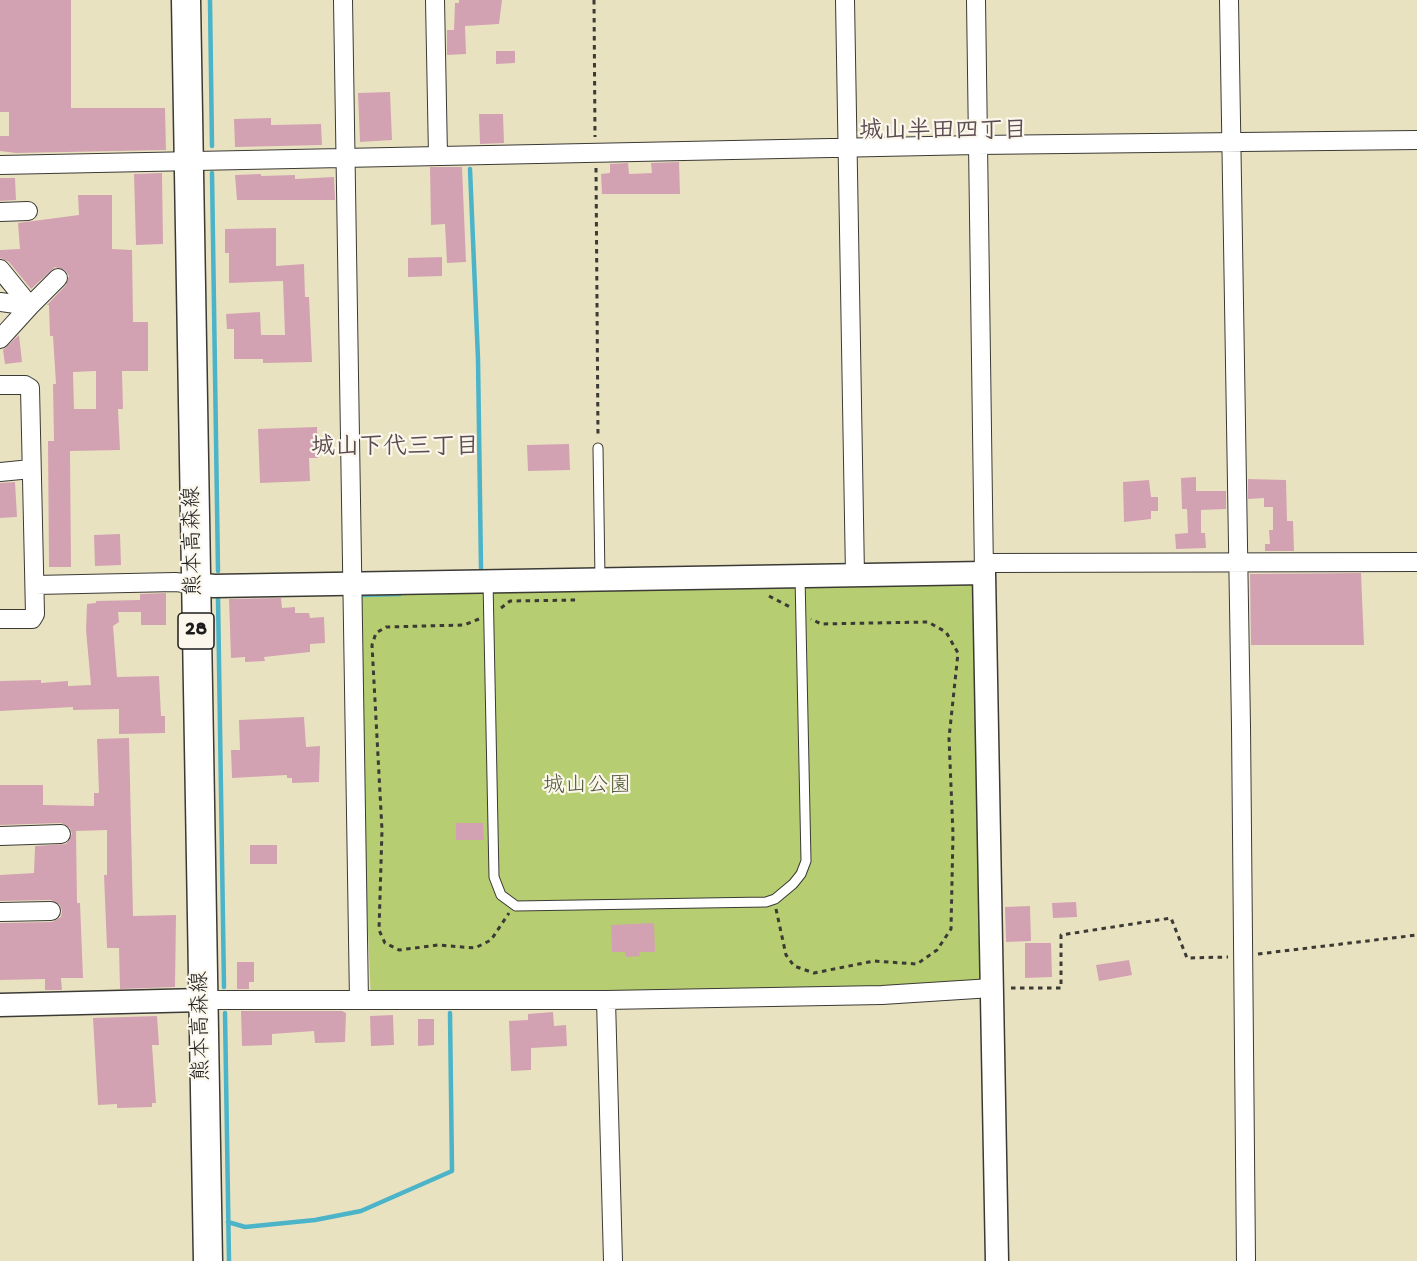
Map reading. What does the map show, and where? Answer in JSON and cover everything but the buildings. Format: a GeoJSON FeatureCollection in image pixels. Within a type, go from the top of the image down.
{"type":"FeatureCollection","features":[{"type":"Feature","properties":{"kind":"main road","name":"熊本高森線"},"geometry":{"type":"LineString","coordinates":[[186,0],[208,1261]]}},
{"type":"Feature","properties":{"kind":"street"},"geometry":{"type":"LineString","coordinates":[[343,0],[359,1000]]}},
{"type":"Feature","properties":{"kind":"street"},"geometry":{"type":"LineString","coordinates":[[435,0],[438,156]]}},
{"type":"Feature","properties":{"kind":"street"},"geometry":{"type":"LineString","coordinates":[[845,0],[855,575]]}},
{"type":"Feature","properties":{"kind":"street"},"geometry":{"type":"LineString","coordinates":[[976,0],[997,1261]]}},
{"type":"Feature","properties":{"kind":"street"},"geometry":{"type":"LineString","coordinates":[[1229,0],[1246,1261]]}},
{"type":"Feature","properties":{"kind":"street"},"geometry":{"type":"LineString","coordinates":[[0,165],[977,145],[1417,140]]}},
{"type":"Feature","properties":{"kind":"street"},"geometry":{"type":"LineString","coordinates":[[0,212],[28,211]]}},
{"type":"Feature","properties":{"kind":"street"},"geometry":{"type":"LineString","coordinates":[[0,269],[30,306]]}},
{"type":"Feature","properties":{"kind":"street"},"geometry":{"type":"LineString","coordinates":[[0,339],[58,278]]}},
{"type":"Feature","properties":{"kind":"street"},"geometry":{"type":"LineString","coordinates":[[0,302],[30,306]]}},
{"type":"Feature","properties":{"kind":"street"},"geometry":{"type":"LineString","coordinates":[[0,385],[25,385],[30,388],[35,585],[35,614],[32,619],[0,619]]}},
{"type":"Feature","properties":{"kind":"street"},"geometry":{"type":"LineString","coordinates":[[0,472],[32,469]]}},
{"type":"Feature","properties":{"kind":"street"},"geometry":{"type":"LineString","coordinates":[[35,585],[800,576],[984,568],[1238,562],[1417,562]]}},
{"type":"Feature","properties":{"kind":"street"},"geometry":{"type":"LineString","coordinates":[[0,836],[62,834]]}},
{"type":"Feature","properties":{"kind":"street"},"geometry":{"type":"LineString","coordinates":[[0,912],[51,911]]}},
{"type":"Feature","properties":{"kind":"street"},"geometry":{"type":"LineString","coordinates":[[0,1005],[202,1000],[606,1000],[882,995],[992,988]]}},
{"type":"Feature","properties":{"kind":"street"},"geometry":{"type":"LineString","coordinates":[[606,1000],[613,1261]]}},
{"type":"Feature","properties":{"kind":"lane"},"geometry":{"type":"LineString","coordinates":[[598,448],[600,579]]}},
{"type":"Feature","properties":{"kind":"lane"},"geometry":{"type":"LineString","coordinates":[[488,581],[494,877],[501,895],[514,905],[765,902],[775,899],[801,874],[807,848],[800,576]]}},
{"type":"Feature","properties":{"kind":"path"},"geometry":{"type":"LineString","coordinates":[[594,0],[598,448]]}},
{"type":"Feature","properties":{"kind":"path"},"geometry":{"type":"LineString","coordinates":[[759,596],[771,596],[820,624],[928,622],[946,632],[958,653],[949,738],[953,834],[951,929],[937,950],[917,964],[874,961],[814,973],[794,966],[786,955],[779,931],[775,899]]}},
{"type":"Feature","properties":{"kind":"path"},"geometry":{"type":"LineString","coordinates":[[514,905],[491,940],[475,948],[438,945],[399,950],[385,944],[379,930],[382,830],[372,645],[376,633],[386,627],[464,625],[489,615],[510,601],[581,600]]}},
{"type":"Feature","properties":{"kind":"path"},"geometry":{"type":"LineString","coordinates":[[992,988],[1061,988],[1061,935],[1171,918],[1187,958],[1243,956],[1417,935]]}},
{"type":"Feature","properties":{"kind":"green space","name":"城山公園"},"geometry":{"type":"Polygon","coordinates":[[[984,573],[992,988],[371,1000],[353,583],[984,573]]]}},
{"type":"Feature","properties":{"kind":"waterway"},"geometry":{"type":"LineString","coordinates":[[210,0],[212,146]]}},
{"type":"Feature","properties":{"kind":"waterway"},"geometry":{"type":"LineString","coordinates":[[470,169],[478,359],[481,568]]}},
{"type":"Feature","properties":{"kind":"waterway"},"geometry":{"type":"LineString","coordinates":[[212,173],[218,571]]}},
{"type":"Feature","properties":{"kind":"waterway"},"geometry":{"type":"LineString","coordinates":[[360,598],[360,595],[400,594]]}},
{"type":"Feature","properties":{"kind":"waterway"},"geometry":{"type":"LineString","coordinates":[[218,597],[224,987]]}},
{"type":"Feature","properties":{"kind":"waterway"},"geometry":{"type":"LineString","coordinates":[[225,1013],[229,1261]]}},
{"type":"Feature","properties":{"kind":"waterway"},"geometry":{"type":"LineString","coordinates":[[228,1222],[245,1227],[315,1220],[361,1211],[452,1171],[450,1013]]}},
{"type":"Feature","properties":{"kind":"district","name":"城山半田四丁目"},"geometry":{"type":"Point","coordinates":[943,133]}},
{"type":"Feature","properties":{"kind":"district","name":"城山下代三丁目"},"geometry":{"type":"Point","coordinates":[395,449]}}]}
